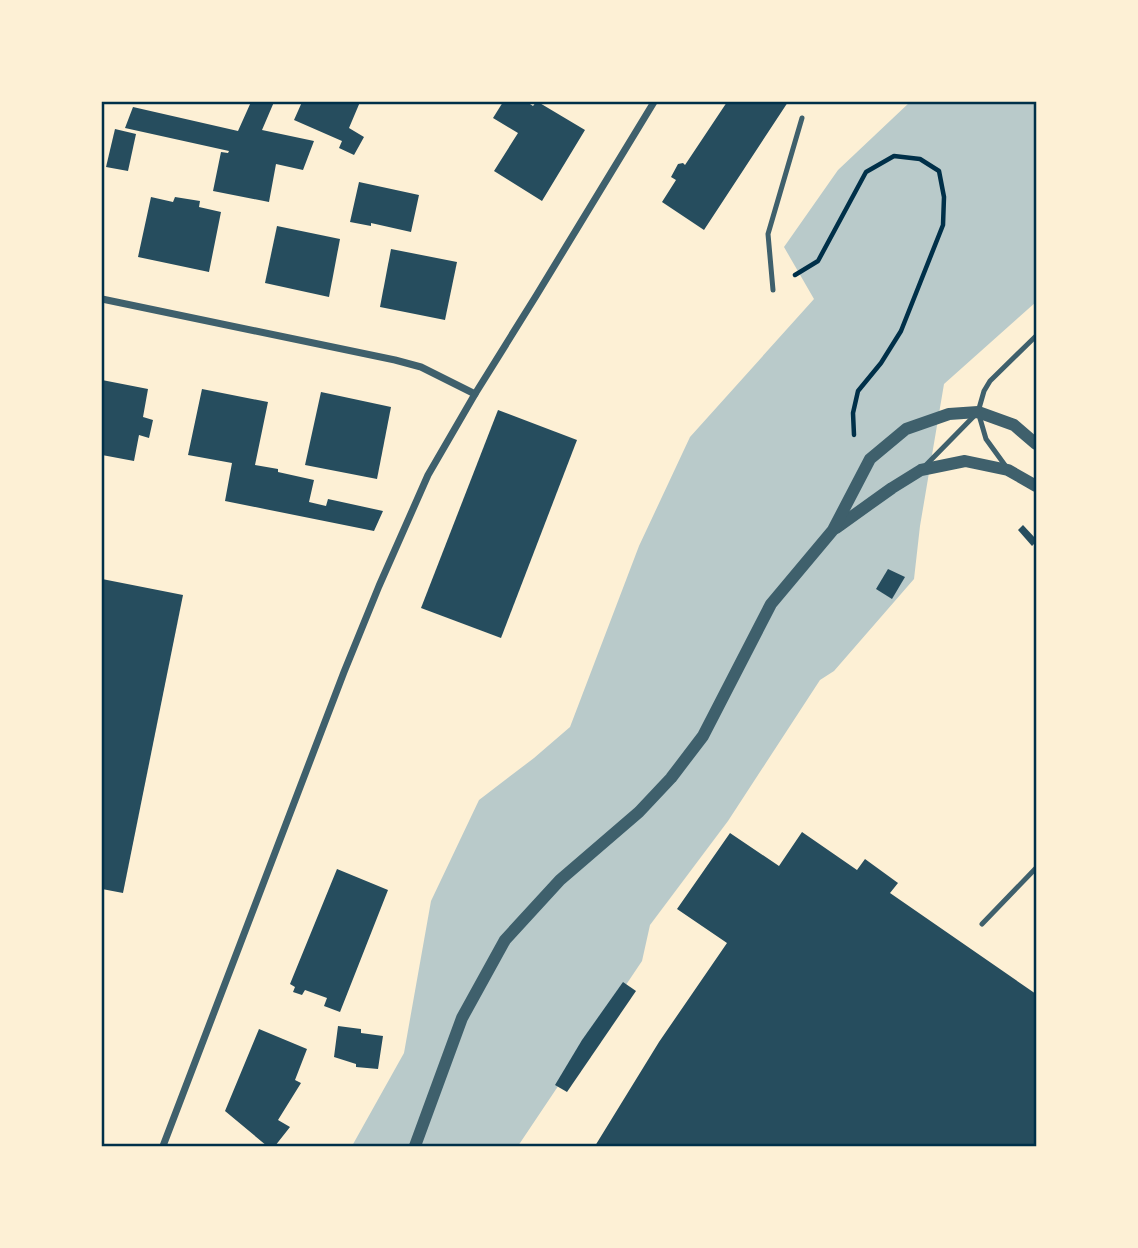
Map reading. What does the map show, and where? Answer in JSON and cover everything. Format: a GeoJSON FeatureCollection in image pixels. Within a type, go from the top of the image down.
{"type":"FeatureCollection","features":[{"type":"Feature","properties":{"kind":"street"},"geometry":{"type":"LineString","coordinates":[[163,1146],[344,672],[428,475],[654,102]]}},
{"type":"Feature","properties":{"kind":"street"},"geometry":{"type":"LineString","coordinates":[[102,299],[395,360],[421,367],[475,394]]}},
{"type":"Feature","properties":{"kind":"street"},"geometry":{"type":"LineString","coordinates":[[415,1146],[462,1018],[505,940],[560,880],[639,812],[671,778],[703,736],[771,604],[833,530],[870,459],[906,429],[949,414],[978,412],[1014,425],[1037,444]]}},
{"type":"Feature","properties":{"kind":"street"},"geometry":{"type":"LineString","coordinates":[[833,530],[921,470],[965,461],[1009,470],[1037,486]]}},
{"type":"Feature","properties":{"kind":"lane"},"geometry":{"type":"LineString","coordinates":[[773,290],[768,234],[802,118]]}},
{"type":"Feature","properties":{"kind":"lane"},"geometry":{"type":"LineString","coordinates":[[921,470],[978,412],[990,381],[1037,336]]}},
{"type":"Feature","properties":{"kind":"lane"},"geometry":{"type":"LineString","coordinates":[[978,412],[986,439],[1009,470]]}},
{"type":"Feature","properties":{"kind":"lane"},"geometry":{"type":"LineString","coordinates":[[982,924],[1037,868]]}},
{"type":"Feature","properties":{"kind":"path"},"geometry":{"type":"LineString","coordinates":[[773,290],[818,261],[866,172],[894,156],[920,159],[939,171],[944,197],[943,225],[901,331],[881,363],[858,391],[853,413],[854,434],[870,459]]}},
{"type":"Feature","properties":{"kind":"shaded area"},"geometry":{"type":"Polygon","coordinates":[[[910,102],[1036,102],[1036,302],[944,384],[920,526],[914,579],[834,671],[820,680],[728,821],[650,925],[642,961],[518,1146],[352,1146],[404,1053],[431,901],[479,800],[570,727],[639,546],[690,437],[814,299],[784,247],[838,170],[910,102]]]}},
{"type":"Feature","properties":{"kind":"building"},"geometry":{"type":"Polygon","coordinates":[[[251,102],[274,102],[262,130],[314,141],[303,170],[276,164],[269,202],[213,191],[221,152],[229,151],[125,128],[133,107],[238,131],[251,102]]]}},
{"type":"Feature","properties":{"kind":"building"},"geometry":{"type":"Polygon","coordinates":[[[302,102],[360,102],[349,128],[364,137],[354,155],[339,148],[342,141],[294,120],[302,102]]]}},
{"type":"Feature","properties":{"kind":"building"},"geometry":{"type":"Polygon","coordinates":[[[503,102],[527,102],[533,106],[538,102],[585,130],[542,201],[494,171],[518,133],[493,118],[503,102]]]}},
{"type":"Feature","properties":{"kind":"building"},"geometry":{"type":"Polygon","coordinates":[[[727,102],[788,102],[704,230],[662,202],[676,180],[671,177],[678,164],[685,165],[727,102]]]}},
{"type":"Feature","properties":{"kind":"building"},"geometry":{"type":"Polygon","coordinates":[[[115,129],[136,134],[128,171],[106,167],[115,129]]]}},
{"type":"Feature","properties":{"kind":"building"},"geometry":{"type":"Polygon","coordinates":[[[359,182],[419,195],[411,232],[371,223],[371,226],[350,222],[359,182]]]}},
{"type":"Feature","properties":{"kind":"building"},"geometry":{"type":"Polygon","coordinates":[[[151,197],[173,202],[175,197],[200,201],[199,207],[221,212],[209,272],[138,257],[151,197]]]}},
{"type":"Feature","properties":{"kind":"building"},"geometry":{"type":"Polygon","coordinates":[[[277,226],[340,239],[329,297],[265,283],[277,226]]]}},
{"type":"Feature","properties":{"kind":"building"},"geometry":{"type":"Polygon","coordinates":[[[391,249],[457,262],[445,320],[380,307],[391,249]]]}},
{"type":"Feature","properties":{"kind":"building"},"geometry":{"type":"Polygon","coordinates":[[[102,380],[148,389],[143,417],[153,420],[149,438],[139,435],[134,461],[102,455],[102,380]]]}},
{"type":"Feature","properties":{"kind":"building"},"geometry":{"type":"Polygon","coordinates":[[[202,389],[268,402],[255,465],[314,480],[309,502],[326,506],[328,499],[383,511],[374,531],[225,501],[232,463],[188,455],[202,389]]]}},
{"type":"Feature","properties":{"kind":"building"},"geometry":{"type":"Polygon","coordinates":[[[321,392],[391,407],[377,479],[305,465],[321,392]]]}},
{"type":"Feature","properties":{"kind":"building"},"geometry":{"type":"Polygon","coordinates":[[[498,410],[577,440],[501,638],[421,608],[498,410]]]}},
{"type":"Feature","properties":{"kind":"building"},"geometry":{"type":"Polygon","coordinates":[[[1023,525],[1036,539],[1032,546],[1018,530],[1023,525]]]}},
{"type":"Feature","properties":{"kind":"building"},"geometry":{"type":"Polygon","coordinates":[[[888,569],[905,577],[892,599],[876,589],[888,569]]]}},
{"type":"Feature","properties":{"kind":"building"},"geometry":{"type":"Polygon","coordinates":[[[102,579],[183,595],[123,893],[102,889],[102,579]]]}},
{"type":"Feature","properties":{"kind":"building"},"geometry":{"type":"Polygon","coordinates":[[[802,832],[857,870],[865,859],[898,883],[890,893],[1036,994],[1036,1146],[595,1146],[659,1042],[727,943],[677,909],[730,833],[779,866],[802,832]]]}},
{"type":"Feature","properties":{"kind":"building"},"geometry":{"type":"Polygon","coordinates":[[[337,869],[388,890],[340,1012],[324,1006],[327,998],[305,990],[302,995],[293,992],[295,987],[290,984],[337,869]]]}},
{"type":"Feature","properties":{"kind":"building"},"geometry":{"type":"Polygon","coordinates":[[[623,982],[636,991],[567,1092],[555,1085],[582,1040],[623,982]]]}},
{"type":"Feature","properties":{"kind":"building"},"geometry":{"type":"Polygon","coordinates":[[[338,1026],[383,1036],[378,1069],[356,1067],[356,1064],[334,1057],[338,1026]]]}},
{"type":"Feature","properties":{"kind":"building"},"geometry":{"type":"Polygon","coordinates":[[[259,1029],[307,1049],[295,1080],[301,1083],[278,1120],[290,1127],[275,1146],[267,1146],[225,1111],[259,1029]]]}}]}
